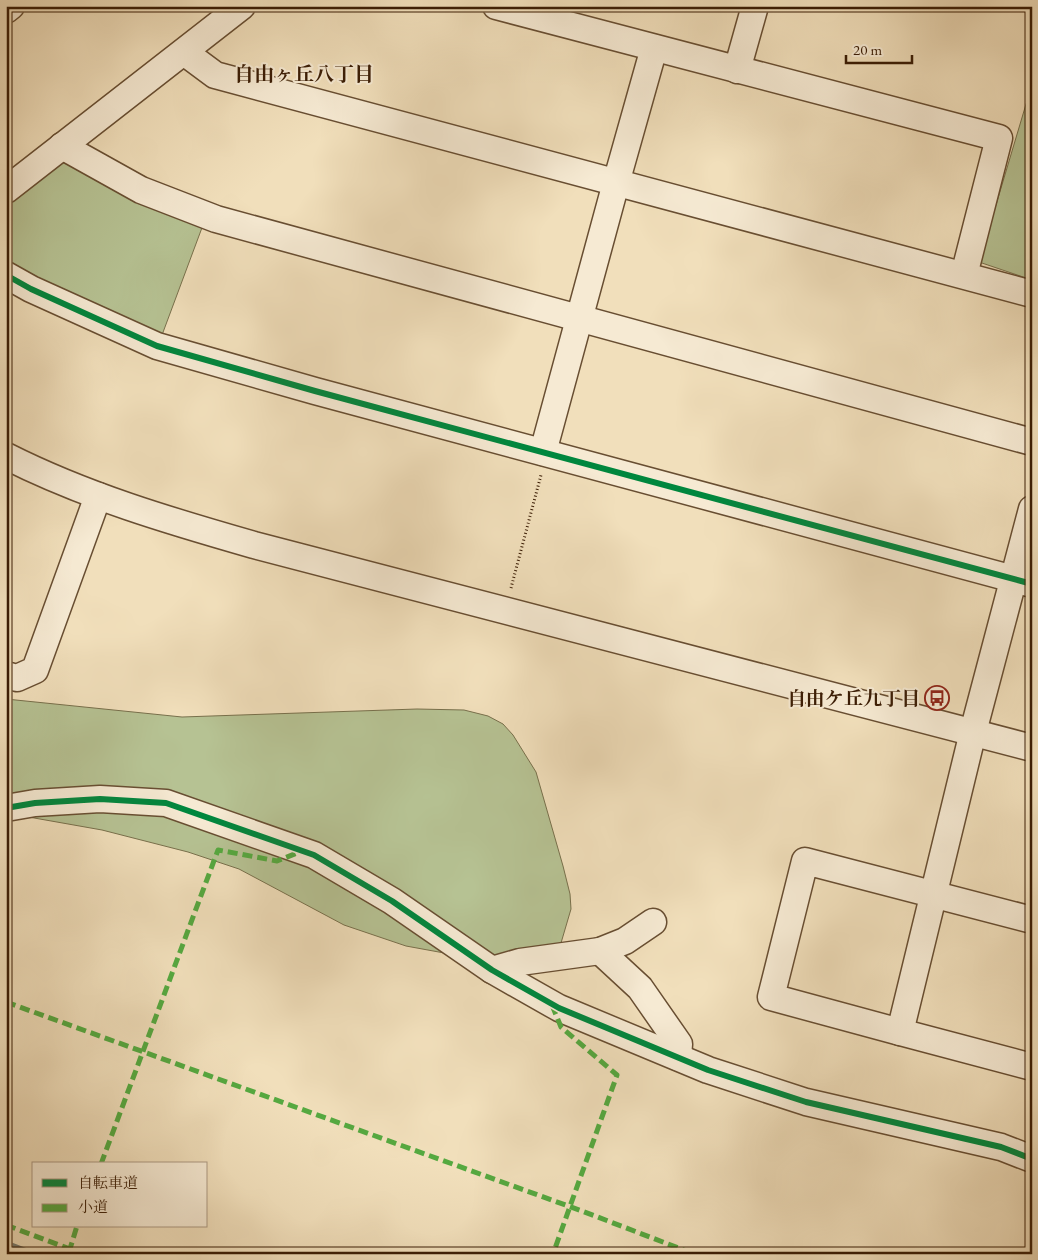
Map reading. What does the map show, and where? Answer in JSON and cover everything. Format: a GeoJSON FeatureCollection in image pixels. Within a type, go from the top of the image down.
{"type":"FeatureCollection","features":[{"type":"Feature","properties":{"kind":"street"},"geometry":{"type":"LineString","coordinates":[[6,10],[11,6]]}},
{"type":"Feature","properties":{"kind":"street"},"geometry":{"type":"LineString","coordinates":[[6,190],[242,6]]}},
{"type":"Feature","properties":{"kind":"street"},"geometry":{"type":"LineString","coordinates":[[496,6],[1000,138],[964,275]]}},
{"type":"Feature","properties":{"kind":"street"},"geometry":{"type":"LineString","coordinates":[[736,70],[754,6]]}},
{"type":"Feature","properties":{"kind":"street"},"geometry":{"type":"LineString","coordinates":[[545,452],[616,183],[654,48]]}},
{"type":"Feature","properties":{"kind":"street"},"geometry":{"type":"LineString","coordinates":[[184,52],[215,75],[1032,294]]}},
{"type":"Feature","properties":{"kind":"street"},"geometry":{"type":"LineString","coordinates":[[62,146],[141,190],[216,219],[1032,442]]}},
{"type":"Feature","properties":{"kind":"street"},"geometry":{"type":"LineString","coordinates":[[6,276],[30,289],[157,346],[315,392],[545,452],[1023,582]]}},
{"type":"Feature","properties":{"kind":"street"},"geometry":{"type":"LineString","coordinates":[[6,456],[98,496],[156,516],[254,545],[1032,748]]}},
{"type":"Feature","properties":{"kind":"street"},"geometry":{"type":"LineString","coordinates":[[6,675],[17,678],[35,670],[98,496]]}},
{"type":"Feature","properties":{"kind":"street"},"geometry":{"type":"LineString","coordinates":[[900,1032],[973,732],[1023,582],[1032,509]]}},
{"type":"Feature","properties":{"kind":"street"},"geometry":{"type":"LineString","coordinates":[[6,808],[35,803],[100,798],[166,803],[314,855],[392,901],[492,970],[559,1008],[678,1058],[708,1070],[806,1102],[1001,1147],[1032,1159]]}},
{"type":"Feature","properties":{"kind":"street"},"geometry":{"type":"LineString","coordinates":[[1032,920],[805,861],[771,997],[1032,1067]]}},
{"type":"Feature","properties":{"kind":"street"},"geometry":{"type":"LineString","coordinates":[[492,970],[520,962],[600,951],[625,941],[653,922]]}},
{"type":"Feature","properties":{"kind":"street"},"geometry":{"type":"LineString","coordinates":[[600,951],[640,988],[679,1044],[678,1058]]}},
{"type":"Feature","properties":{"kind":"path"},"geometry":{"type":"LineString","coordinates":[[505,610],[545,452]]}},
{"type":"Feature","properties":{"kind":"green space"},"geometry":{"type":"Polygon","coordinates":[[[1032,84],[1032,280],[979,262],[1032,84]]]}},
{"type":"Feature","properties":{"kind":"green space"},"geometry":{"type":"Polygon","coordinates":[[[59,162],[69,163],[203,225],[162,335],[6,264],[6,203],[59,162]]]}},
{"type":"Feature","properties":{"kind":"green space"},"geometry":{"type":"Polygon","coordinates":[[[6,699],[182,717],[417,709],[464,710],[488,716],[503,724],[513,735],[536,772],[570,894],[571,909],[561,943],[526,968],[406,946],[344,925],[239,869],[188,852],[102,830],[6,813],[6,699]]]}},
{"type":"Feature","properties":{"kind":"waterway"},"geometry":{"type":"LineString","coordinates":[[6,1244],[32,1254]]}},
{"type":"Feature","properties":{"kind":"marked path"},"geometry":{"type":"LineString","coordinates":[[102,1162],[218,850],[277,861],[302,851]]}},
{"type":"Feature","properties":{"kind":"marked path"},"geometry":{"type":"LineString","coordinates":[[6,1002],[582,1211],[694,1254]]}},
{"type":"Feature","properties":{"kind":"marked path"},"geometry":{"type":"LineString","coordinates":[[552,1005],[561,1027],[617,1075],[553,1254]]}},
{"type":"Feature","properties":{"kind":"marked path"},"geometry":{"type":"LineString","coordinates":[[6,1225],[83,1254]]}},
{"type":"Feature","properties":{"kind":"marked path"},"geometry":{"type":"LineString","coordinates":[[69,1252],[76,1228]]}},
{"type":"Feature","properties":{"kind":"cycle path"},"geometry":{"type":"LineString","coordinates":[[6,275],[31,289],[157,346],[315,391],[1032,584]]}},
{"type":"Feature","properties":{"kind":"cycle path"},"geometry":{"type":"LineString","coordinates":[[6,808],[35,803],[100,799],[166,803],[314,855],[392,901],[492,970],[559,1008],[708,1070],[806,1102],[1001,1147],[1032,1159]]}},
{"type":"Feature","properties":{"kind":"place","name":"自由ケ丘九丁目"},"geometry":{"type":"Point","coordinates":[937,698]}},
{"type":"Feature","properties":{"kind":"district","name":"自由ヶ丘八丁目"},"geometry":{"type":"Point","coordinates":[304,74]}}]}
